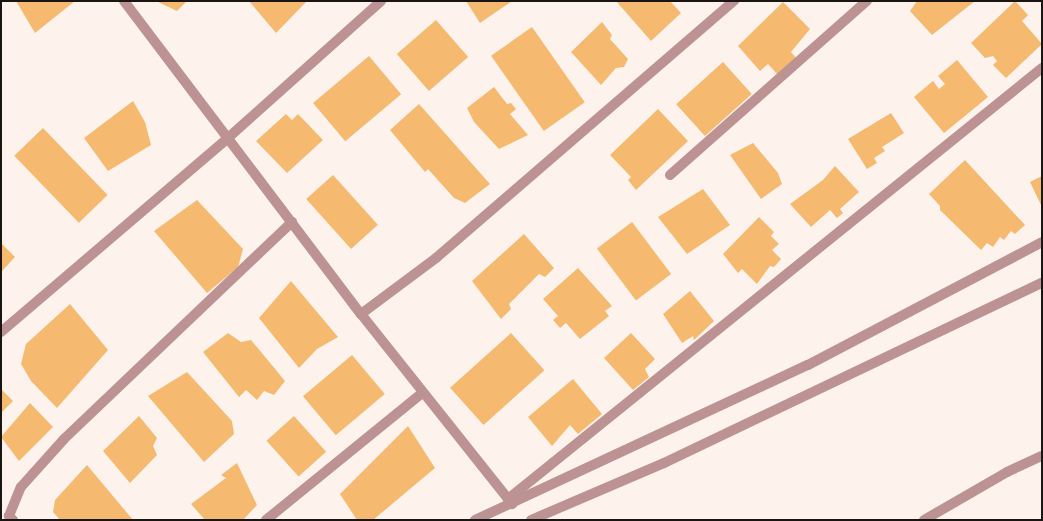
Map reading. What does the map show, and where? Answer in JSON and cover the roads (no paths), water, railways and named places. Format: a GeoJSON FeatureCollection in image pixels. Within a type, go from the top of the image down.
{"type":"FeatureCollection","features":[{"type":"Feature","properties":{"kind":"street"},"geometry":{"type":"LineString","coordinates":[[124,1],[361,314],[422,393],[510,502]]}},
{"type":"Feature","properties":{"kind":"street"},"geometry":{"type":"LineString","coordinates":[[1,332],[229,138],[381,1]]}},
{"type":"Feature","properties":{"kind":"street"},"geometry":{"type":"LineString","coordinates":[[361,314],[436,258],[734,1]]}},
{"type":"Feature","properties":{"kind":"street"},"geometry":{"type":"LineString","coordinates":[[670,175],[867,1]]}},
{"type":"Feature","properties":{"kind":"street"},"geometry":{"type":"LineString","coordinates":[[510,502],[1042,68]]}},
{"type":"Feature","properties":{"kind":"street"},"geometry":{"type":"LineString","coordinates":[[8,516],[21,487],[64,440],[292,222]]}},
{"type":"Feature","properties":{"kind":"street"},"geometry":{"type":"LineString","coordinates":[[475,520],[510,502],[808,366],[1042,242]]}},
{"type":"Feature","properties":{"kind":"street"},"geometry":{"type":"LineString","coordinates":[[531,520],[664,463],[1042,283]]}},
{"type":"Feature","properties":{"kind":"street"},"geometry":{"type":"LineString","coordinates":[[266,520],[422,393]]}},
{"type":"Feature","properties":{"kind":"street"},"geometry":{"type":"LineString","coordinates":[[924,520],[1007,472],[1042,456]]}}]}
